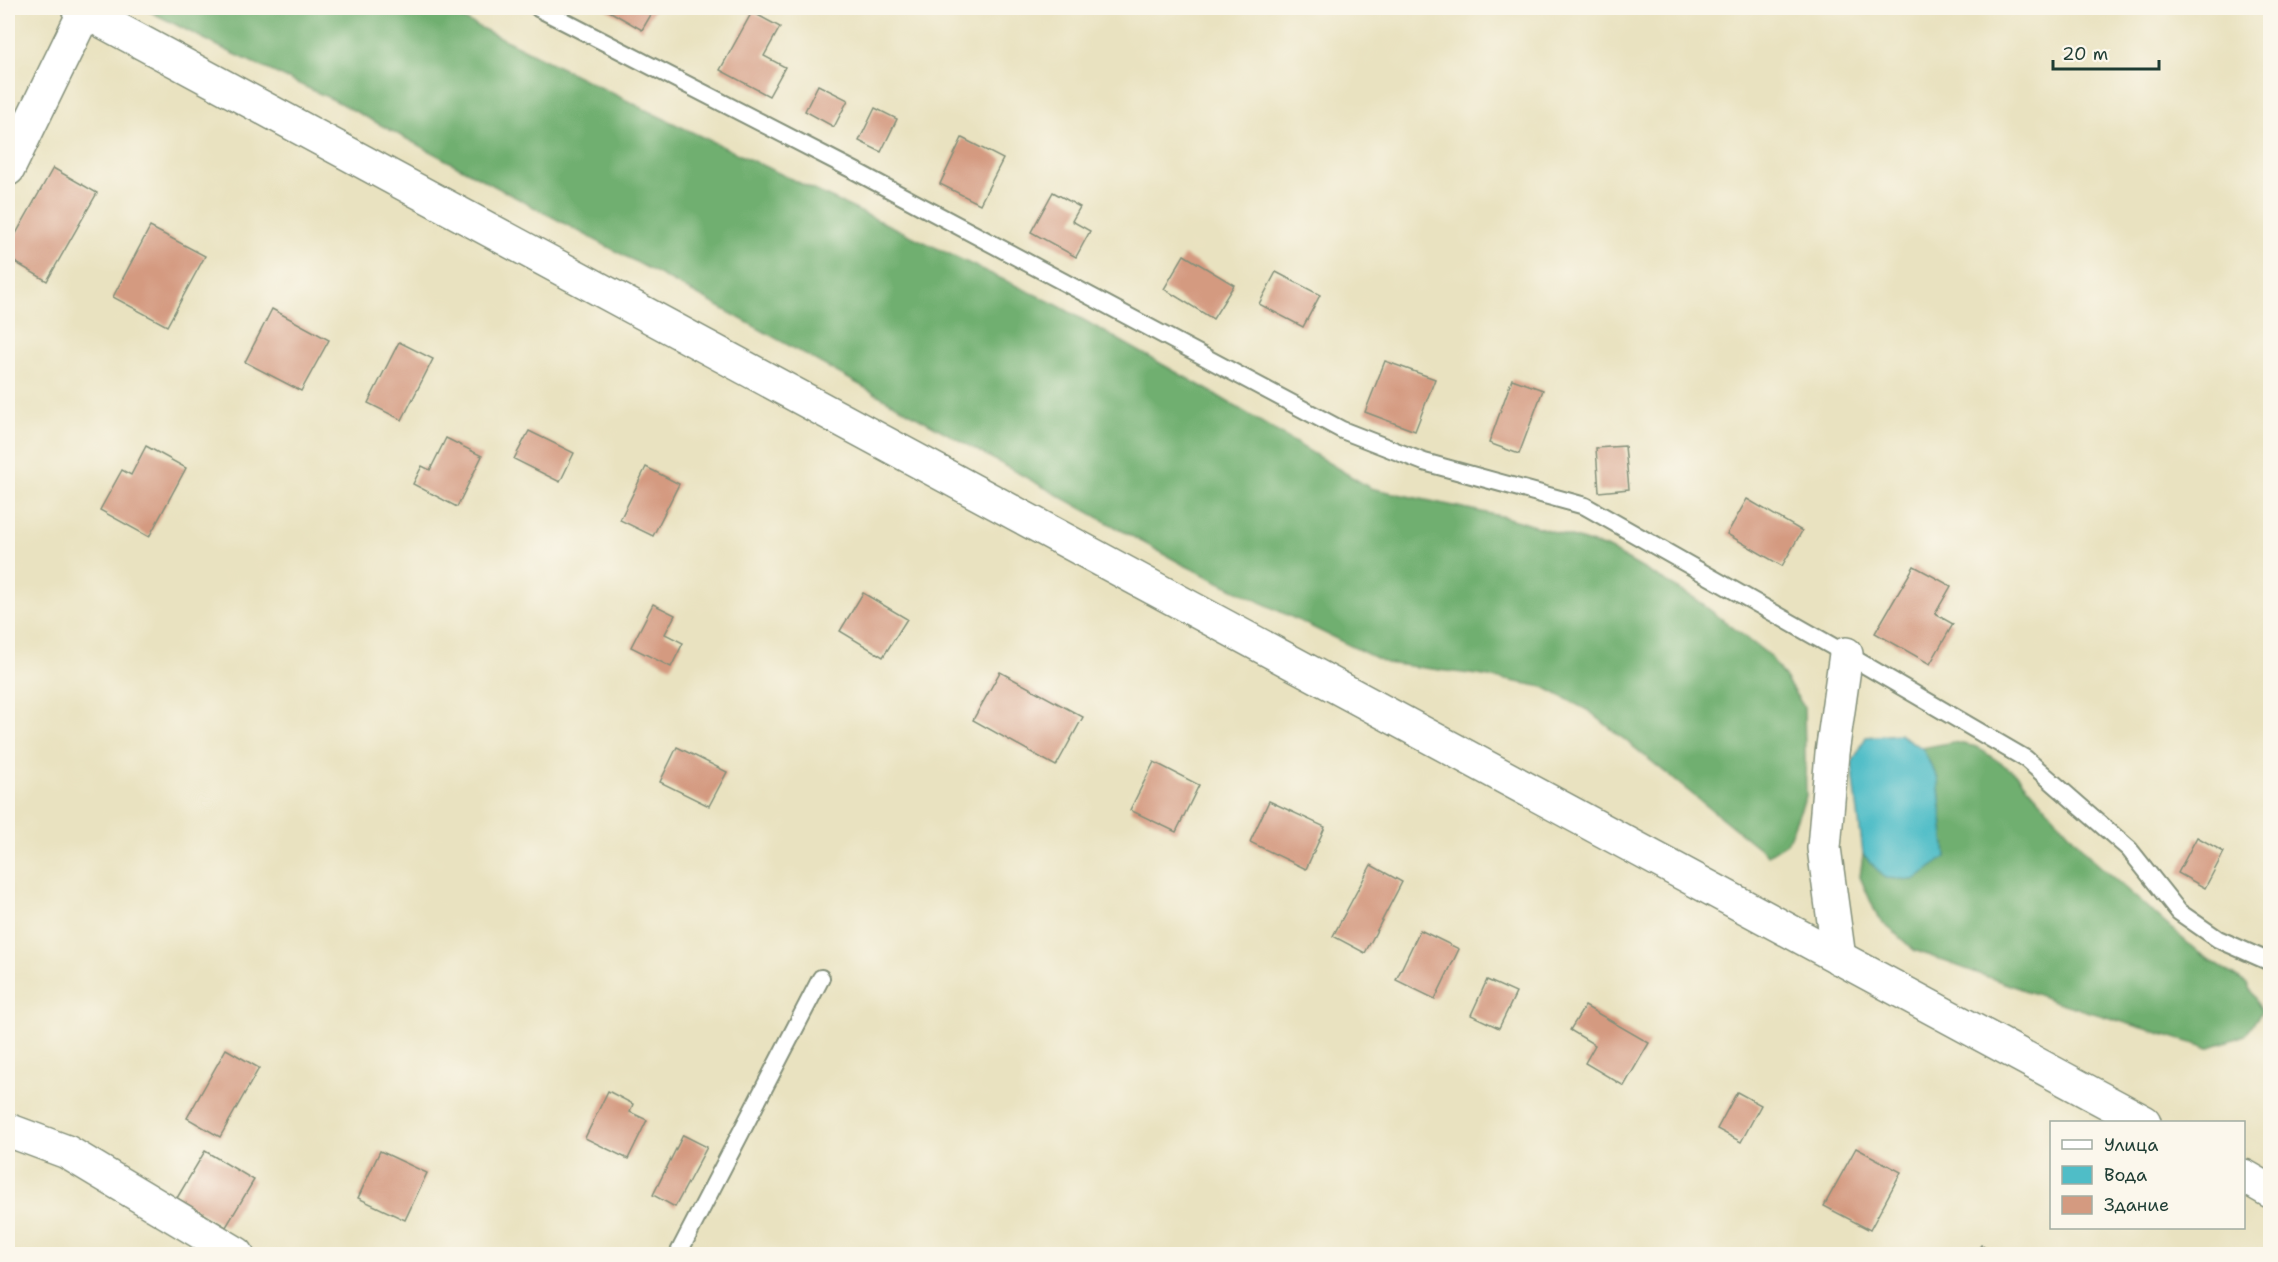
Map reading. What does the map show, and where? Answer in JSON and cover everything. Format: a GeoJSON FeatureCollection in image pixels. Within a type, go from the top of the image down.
{"type":"FeatureCollection","features":[{"type":"Feature","properties":{"kind":"street"},"geometry":{"type":"LineString","coordinates":[[8,169],[82,9],[2142,1121]]}},
{"type":"Feature","properties":{"kind":"street"},"geometry":{"type":"LineString","coordinates":[[1839,958],[1824,848],[1832,753],[1846,654]]}},
{"type":"Feature","properties":{"kind":"street"},"geometry":{"type":"LineString","coordinates":[[8,1130],[67,1152],[237,1254]]}},
{"type":"Feature","properties":{"kind":"street"},"geometry":{"type":"LineString","coordinates":[[2245,1177],[2271,1191]]}},
{"type":"Feature","properties":{"kind":"lane"},"geometry":{"type":"LineString","coordinates":[[538,8],[868,178],[1342,430],[1424,462],[1585,506],[2026,759],[2128,849],[2179,912],[2218,939],[2271,962]]}},
{"type":"Feature","properties":{"kind":"lane"},"geometry":{"type":"LineString","coordinates":[[678,1254],[821,978]]}},
{"type":"Feature","properties":{"kind":"green space"},"geometry":{"type":"Polygon","coordinates":[[[143,8],[441,8],[656,115],[1057,305],[1213,393],[1370,488],[1505,517],[1607,548],[1694,598],[1770,656],[1804,707],[1806,796],[1787,843],[1768,855],[1589,711],[1544,687],[1478,675],[1386,663],[1182,564],[707,300],[338,102],[228,51],[143,8]]]}},
{"type":"Feature","properties":{"kind":"green space"},"geometry":{"type":"Polygon","coordinates":[[[1953,742],[1977,747],[2017,774],[2092,859],[2199,953],[2247,984],[2262,1011],[2245,1035],[2208,1048],[2054,1001],[1914,950],[1878,918],[1860,877],[1863,854],[1885,878],[1913,880],[1946,857],[1938,779],[1922,748],[1953,742]]]}},
{"type":"Feature","properties":{"kind":"water"},"geometry":{"type":"Polygon","coordinates":[[[1899,734],[1922,748],[1938,779],[1946,857],[1914,880],[1885,878],[1863,854],[1852,763],[1866,737],[1899,734]]]}},
{"type":"Feature","properties":{"kind":"building"},"geometry":{"type":"Polygon","coordinates":[[[604,8],[655,8],[642,30],[604,8]]]}},
{"type":"Feature","properties":{"kind":"building"},"geometry":{"type":"Polygon","coordinates":[[[752,12],[780,27],[764,56],[785,67],[769,96],[720,70],[752,12]]]}},
{"type":"Feature","properties":{"kind":"building"},"geometry":{"type":"Polygon","coordinates":[[[818,85],[848,100],[834,127],[805,111],[818,85]]]}},
{"type":"Feature","properties":{"kind":"building"},"geometry":{"type":"Polygon","coordinates":[[[875,108],[897,119],[881,152],[859,141],[875,108]]]}},
{"type":"Feature","properties":{"kind":"building"},"geometry":{"type":"Polygon","coordinates":[[[962,138],[1003,159],[980,204],[940,184],[962,138]]]}},
{"type":"Feature","properties":{"kind":"building"},"geometry":{"type":"Polygon","coordinates":[[[53,168],[97,193],[47,281],[8,258],[8,248],[53,168]]]}},
{"type":"Feature","properties":{"kind":"building"},"geometry":{"type":"Polygon","coordinates":[[[1053,192],[1080,207],[1072,221],[1090,231],[1076,257],[1031,232],[1053,192]]]}},
{"type":"Feature","properties":{"kind":"building"},"geometry":{"type":"Polygon","coordinates":[[[150,227],[205,256],[167,326],[113,297],[150,227]]]}},
{"type":"Feature","properties":{"kind":"building"},"geometry":{"type":"Polygon","coordinates":[[[1184,255],[1234,285],[1213,319],[1164,289],[1184,255]]]}},
{"type":"Feature","properties":{"kind":"building"},"geometry":{"type":"Polygon","coordinates":[[[1276,272],[1320,295],[1303,327],[1259,304],[1276,272]]]}},
{"type":"Feature","properties":{"kind":"building"},"geometry":{"type":"Polygon","coordinates":[[[272,309],[329,340],[301,391],[245,362],[272,309]]]}},
{"type":"Feature","properties":{"kind":"building"},"geometry":{"type":"Polygon","coordinates":[[[399,342],[433,359],[402,420],[368,403],[399,342]]]}},
{"type":"Feature","properties":{"kind":"building"},"geometry":{"type":"Polygon","coordinates":[[[1385,361],[1435,379],[1415,431],[1365,412],[1385,361]]]}},
{"type":"Feature","properties":{"kind":"building"},"geometry":{"type":"Polygon","coordinates":[[[1512,379],[1543,390],[1519,454],[1489,443],[1512,379]]]}},
{"type":"Feature","properties":{"kind":"building"},"geometry":{"type":"Polygon","coordinates":[[[529,431],[574,453],[560,482],[514,459],[529,431]]]}},
{"type":"Feature","properties":{"kind":"building"},"geometry":{"type":"Polygon","coordinates":[[[446,438],[482,456],[457,507],[413,484],[422,466],[430,470],[446,438]]]}},
{"type":"Feature","properties":{"kind":"building"},"geometry":{"type":"Polygon","coordinates":[[[146,446],[186,468],[149,537],[100,510],[122,470],[131,475],[146,446]]]}},
{"type":"Feature","properties":{"kind":"building"},"geometry":{"type":"Polygon","coordinates":[[[1625,446],[1629,489],[1599,492],[1596,448],[1625,446]]]}},
{"type":"Feature","properties":{"kind":"building"},"geometry":{"type":"Polygon","coordinates":[[[646,467],[679,484],[653,536],[620,520],[646,467]]]}},
{"type":"Feature","properties":{"kind":"building"},"geometry":{"type":"Polygon","coordinates":[[[1747,499],[1802,531],[1782,566],[1727,534],[1747,499]]]}},
{"type":"Feature","properties":{"kind":"building"},"geometry":{"type":"Polygon","coordinates":[[[1914,566],[1951,586],[1935,614],[1953,624],[1930,664],[1875,633],[1914,566]]]}},
{"type":"Feature","properties":{"kind":"building"},"geometry":{"type":"Polygon","coordinates":[[[863,593],[907,619],[883,657],[840,631],[863,593]]]}},
{"type":"Feature","properties":{"kind":"building"},"geometry":{"type":"Polygon","coordinates":[[[653,604],[675,615],[665,634],[683,643],[671,667],[631,647],[653,604]]]}},
{"type":"Feature","properties":{"kind":"building"},"geometry":{"type":"Polygon","coordinates":[[[1000,672],[1083,717],[1056,766],[973,720],[1000,672]]]}},
{"type":"Feature","properties":{"kind":"building"},"geometry":{"type":"Polygon","coordinates":[[[677,747],[727,772],[709,806],[660,782],[677,747]]]}},
{"type":"Feature","properties":{"kind":"building"},"geometry":{"type":"Polygon","coordinates":[[[1154,762],[1199,785],[1176,832],[1130,810],[1154,762]]]}},
{"type":"Feature","properties":{"kind":"building"},"geometry":{"type":"Polygon","coordinates":[[[1269,801],[1325,827],[1306,869],[1250,842],[1269,801]]]}},
{"type":"Feature","properties":{"kind":"building"},"geometry":{"type":"Polygon","coordinates":[[[2197,837],[2224,852],[2205,888],[2178,873],[2197,837]]]}},
{"type":"Feature","properties":{"kind":"building"},"geometry":{"type":"Polygon","coordinates":[[[1371,865],[1402,882],[1365,953],[1333,936],[1371,865]]]}},
{"type":"Feature","properties":{"kind":"building"},"geometry":{"type":"Polygon","coordinates":[[[1420,930],[1459,949],[1435,999],[1396,980],[1420,930]]]}},
{"type":"Feature","properties":{"kind":"building"},"geometry":{"type":"Polygon","coordinates":[[[1487,980],[1516,993],[1499,1028],[1471,1015],[1487,980]]]}},
{"type":"Feature","properties":{"kind":"building"},"geometry":{"type":"Polygon","coordinates":[[[1585,1006],[1649,1043],[1624,1086],[1585,1063],[1595,1045],[1570,1030],[1585,1006]]]}},
{"type":"Feature","properties":{"kind":"building"},"geometry":{"type":"Polygon","coordinates":[[[226,1049],[259,1068],[220,1137],[187,1118],[226,1049]]]}},
{"type":"Feature","properties":{"kind":"building"},"geometry":{"type":"Polygon","coordinates":[[[608,1091],[633,1104],[630,1112],[647,1120],[628,1159],[585,1138],[608,1091]]]}},
{"type":"Feature","properties":{"kind":"building"},"geometry":{"type":"Polygon","coordinates":[[[1737,1092],[1761,1105],[1741,1142],[1717,1129],[1737,1092]]]}},
{"type":"Feature","properties":{"kind":"building"},"geometry":{"type":"Polygon","coordinates":[[[683,1135],[707,1147],[675,1207],[653,1195],[683,1135]]]}},
{"type":"Feature","properties":{"kind":"building"},"geometry":{"type":"Polygon","coordinates":[[[1856,1148],[1901,1172],[1870,1230],[1824,1206],[1856,1148]]]}},
{"type":"Feature","properties":{"kind":"building"},"geometry":{"type":"Polygon","coordinates":[[[205,1151],[254,1180],[226,1227],[177,1198],[205,1151]]]}},
{"type":"Feature","properties":{"kind":"building"},"geometry":{"type":"Polygon","coordinates":[[[380,1151],[427,1173],[405,1220],[358,1198],[380,1151]]]}},
{"type":"Feature","properties":{"kind":"building"},"geometry":{"type":"Polygon","coordinates":[[[1981,1245],[1995,1254],[1974,1254],[1981,1245]]]}}]}
